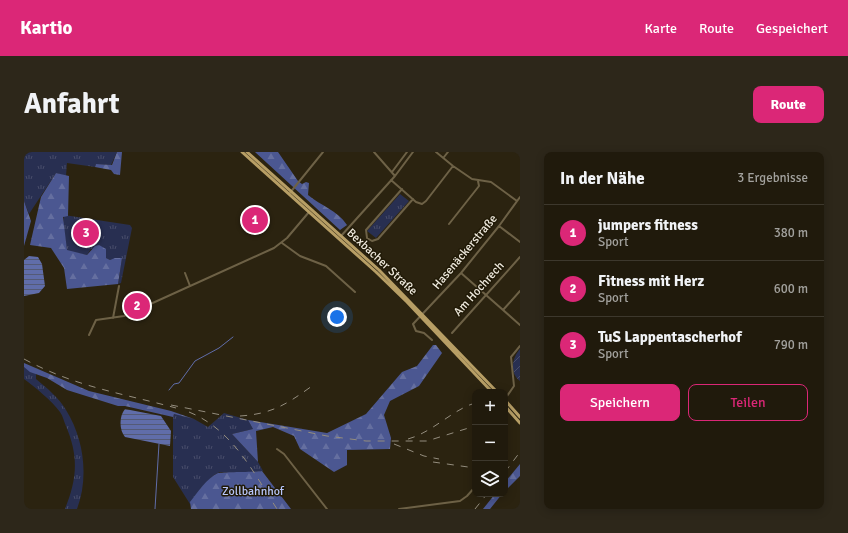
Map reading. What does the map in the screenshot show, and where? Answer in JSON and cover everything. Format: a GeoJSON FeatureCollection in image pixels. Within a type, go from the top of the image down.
{"type":"FeatureCollection","features":[{"type":"Feature","properties":{"kind":"main road","name":"Bexbacher Straße"},"geometry":{"type":"LineString","coordinates":[[242,152],[341,237],[422,314],[494,389]]}},
{"type":"Feature","properties":{"kind":"main road","name":"Bexbacher Straße"},"geometry":{"type":"LineString","coordinates":[[247,152],[290,193],[302,200],[311,211]]}},
{"type":"Feature","properties":{"kind":"main road","name":"Bexbacher Straße"},"geometry":{"type":"LineString","coordinates":[[422,314],[489,389]]}},
{"type":"Feature","properties":{"kind":"main road"},"geometry":{"type":"LineString","coordinates":[[508,403],[520,417]]}},
{"type":"Feature","properties":{"kind":"main road"},"geometry":{"type":"LineString","coordinates":[[508,409],[520,423]]}},
{"type":"Feature","properties":{"kind":"street"},"geometry":{"type":"LineString","coordinates":[[290,193],[323,152]]}},
{"type":"Feature","properties":{"kind":"street"},"geometry":{"type":"LineString","coordinates":[[374,152],[395,176]]}},
{"type":"Feature","properties":{"kind":"street"},"geometry":{"type":"LineString","coordinates":[[392,172],[407,152]]}},
{"type":"Feature","properties":{"kind":"street"},"geometry":{"type":"LineString","coordinates":[[341,237],[395,176],[413,152]]}},
{"type":"Feature","properties":{"kind":"street"},"geometry":{"type":"LineString","coordinates":[[436,152],[472,179],[494,184],[518,200]]}},
{"type":"Feature","properties":{"kind":"street"},"geometry":{"type":"LineString","coordinates":[[444,157],[448,152]]}},
{"type":"Feature","properties":{"kind":"street"},"geometry":{"type":"LineString","coordinates":[[391,180],[412,199],[419,203],[424,203],[453,166]]}},
{"type":"Feature","properties":{"kind":"street"},"geometry":{"type":"LineString","coordinates":[[448,224],[479,186],[478,181]]}},
{"type":"Feature","properties":{"kind":"street"},"geometry":{"type":"LineString","coordinates":[[402,189],[366,230],[367,238],[372,241],[378,238],[412,199]]}},
{"type":"Feature","properties":{"kind":"street","name":"Hasenäckerstraße"},"geometry":{"type":"LineString","coordinates":[[422,314],[461,273],[520,197]]}},
{"type":"Feature","properties":{"kind":"street"},"geometry":{"type":"LineString","coordinates":[[89,335],[93,329],[95,321],[124,316],[268,251],[282,242],[311,211]]}},
{"type":"Feature","properties":{"kind":"street"},"geometry":{"type":"LineString","coordinates":[[499,226],[520,242]]}},
{"type":"Feature","properties":{"kind":"street"},"geometry":{"type":"LineString","coordinates":[[282,242],[300,256],[326,266],[355,292]]}},
{"type":"Feature","properties":{"kind":"street","name":"Am Hochrech"},"geometry":{"type":"LineString","coordinates":[[452,333],[520,257]]}},
{"type":"Feature","properties":{"kind":"street"},"geometry":{"type":"LineString","coordinates":[[185,273],[190,286]]}},
{"type":"Feature","properties":{"kind":"street"},"geometry":{"type":"LineString","coordinates":[[461,273],[520,325]]}},
{"type":"Feature","properties":{"kind":"street"},"geometry":{"type":"LineString","coordinates":[[113,318],[119,286]]}},
{"type":"Feature","properties":{"kind":"street"},"geometry":{"type":"LineString","coordinates":[[503,310],[520,291]]}},
{"type":"Feature","properties":{"kind":"street"},"geometry":{"type":"LineString","coordinates":[[422,314],[414,322],[413,327],[416,331],[424,333],[432,340]]}},
{"type":"Feature","properties":{"kind":"street"},"geometry":{"type":"LineString","coordinates":[[508,395],[514,386],[511,358],[520,346]]}},
{"type":"Feature","properties":{"kind":"street"},"geometry":{"type":"LineString","coordinates":[[277,449],[284,454],[327,509]]}},
{"type":"Feature","properties":{"kind":"street"},"geometry":{"type":"LineString","coordinates":[[398,509],[460,501],[472,490]]}},
{"type":"Feature","properties":{"kind":"green space"},"geometry":{"type":"Polygon","coordinates":[[[24,152],[117,152],[111,165],[96,164],[95,167],[67,163],[66,176],[56,173],[29,214],[24,201],[24,152]]]}},
{"type":"Feature","properties":{"kind":"green space"},"geometry":{"type":"Polygon","coordinates":[[[117,152],[122,152],[120,175],[114,174],[111,170],[95,167],[96,164],[112,165],[117,152]]]}},
{"type":"Feature","properties":{"kind":"green space"},"geometry":{"type":"Polygon","coordinates":[[[255,152],[278,152],[298,181],[302,184],[306,182],[309,183],[308,195],[334,212],[347,225],[340,230],[255,152]]]}},
{"type":"Feature","properties":{"kind":"green space"},"geometry":{"type":"Polygon","coordinates":[[[56,173],[69,176],[68,216],[63,217],[67,250],[87,255],[95,246],[99,245],[106,249],[106,258],[110,260],[122,258],[118,284],[67,289],[64,268],[51,248],[30,245],[41,197],[56,173]]]}},
{"type":"Feature","properties":{"kind":"green space"},"geometry":{"type":"Polygon","coordinates":[[[400,194],[409,201],[376,238],[367,231],[400,194]]]}},
{"type":"Feature","properties":{"kind":"green space"},"geometry":{"type":"Polygon","coordinates":[[[24,201],[31,221],[24,246],[24,201]]]}},
{"type":"Feature","properties":{"kind":"green space"},"geometry":{"type":"Polygon","coordinates":[[[64,215],[130,225],[132,228],[121,283],[118,284],[122,258],[110,260],[106,258],[106,249],[91,249],[87,255],[67,251],[63,224],[64,215]]]}},
{"type":"Feature","properties":{"kind":"green space"},"geometry":{"type":"Polygon","coordinates":[[[101,222],[102,243],[71,243],[71,223],[101,222]]]}},
{"type":"Feature","properties":{"kind":"green space"},"geometry":{"type":"Polygon","coordinates":[[[433,345],[436,345],[442,353],[419,386],[390,401],[384,415],[391,438],[390,449],[347,450],[347,465],[334,472],[300,449],[294,436],[273,427],[256,431],[258,462],[232,434],[253,429],[248,420],[327,433],[366,414],[402,372],[417,366],[433,345]]]}},
{"type":"Feature","properties":{"kind":"green space"},"geometry":{"type":"Polygon","coordinates":[[[520,349],[520,381],[514,374],[513,365],[515,357],[520,349]]]}},
{"type":"Feature","properties":{"kind":"green space"},"geometry":{"type":"Polygon","coordinates":[[[24,363],[89,391],[171,411],[194,419],[174,414],[173,417],[125,406],[118,406],[67,390],[47,378],[30,372],[24,367],[24,363]]]}},
{"type":"Feature","properties":{"kind":"green space"},"geometry":{"type":"Polygon","coordinates":[[[24,367],[36,374],[36,379],[60,401],[72,421],[77,433],[81,446],[84,471],[81,497],[77,509],[65,509],[72,488],[75,468],[73,448],[66,426],[57,408],[43,394],[24,379],[24,367]]]}},
{"type":"Feature","properties":{"kind":"green space"},"geometry":{"type":"Polygon","coordinates":[[[224,413],[248,420],[253,429],[232,434],[258,462],[263,471],[239,473],[220,472],[214,475],[201,488],[190,504],[173,477],[174,414],[194,419],[208,427],[224,413]]]}},
{"type":"Feature","properties":{"kind":"green space"},"geometry":{"type":"Polygon","coordinates":[[[520,464],[520,476],[508,488],[508,478],[520,464]]]}},
{"type":"Feature","properties":{"kind":"green space","name":"Zollbahnhof"},"geometry":{"type":"Polygon","coordinates":[[[262,471],[291,509],[191,509],[190,502],[206,482],[214,475],[218,473],[262,471]]]}},
{"type":"Feature","properties":{"kind":"green space"},"geometry":{"type":"Polygon","coordinates":[[[493,497],[500,497],[490,509],[483,509],[493,497]]]}},
{"type":"Feature","properties":{"kind":"shaded area"},"geometry":{"type":"Polygon","coordinates":[[[29,256],[38,257],[42,264],[45,286],[39,293],[24,296],[24,260],[29,256]]]}},
{"type":"Feature","properties":{"kind":"shaded area"},"geometry":{"type":"Polygon","coordinates":[[[125,409],[161,416],[171,431],[170,446],[125,437],[120,423],[125,409]]]}},
{"type":"Feature","properties":{"kind":"waterway"},"geometry":{"type":"LineString","coordinates":[[169,390],[174,384],[179,383],[195,361],[219,348],[233,337]]}},
{"type":"Feature","properties":{"kind":"waterway"},"geometry":{"type":"LineString","coordinates":[[155,509],[159,444]]}},
{"type":"Feature","properties":{"kind":"railway"},"geometry":{"type":"LineString","coordinates":[[24,359],[43,369],[80,383],[176,408]]}},
{"type":"Feature","properties":{"kind":"railway"},"geometry":{"type":"LineString","coordinates":[[240,416],[261,413],[279,407],[312,386]]}},
{"type":"Feature","properties":{"kind":"railway"},"geometry":{"type":"LineString","coordinates":[[408,439],[417,436],[472,404]]}},
{"type":"Feature","properties":{"kind":"railway"},"geometry":{"type":"LineString","coordinates":[[171,405],[327,436],[366,441],[427,441],[472,427]]}},
{"type":"Feature","properties":{"kind":"railway"},"geometry":{"type":"LineString","coordinates":[[189,412],[204,420],[230,441],[250,467],[277,509]]}},
{"type":"Feature","properties":{"kind":"railway"},"geometry":{"type":"LineString","coordinates":[[394,444],[424,456],[439,459]]}},
{"type":"Feature","properties":{"kind":"railway"},"geometry":{"type":"LineString","coordinates":[[508,468],[520,452]]}},
{"type":"Feature","properties":{"kind":"railway"},"geometry":{"type":"LineString","coordinates":[[433,462],[472,468]]}},
{"type":"Feature","properties":{"kind":"railway"},"geometry":{"type":"LineString","coordinates":[[475,509],[485,497]]}},
{"type":"Feature","properties":{"kind":"place","name":"jumpers fitness"},"geometry":{"type":"Point","coordinates":[255,220]}},
{"type":"Feature","properties":{"kind":"place","name":"TuS Lappentascherhof"},"geometry":{"type":"Point","coordinates":[86,233]}},
{"type":"Feature","properties":{"kind":"place","name":"Fitness mit Herz"},"geometry":{"type":"Point","coordinates":[137,306]}}]}
